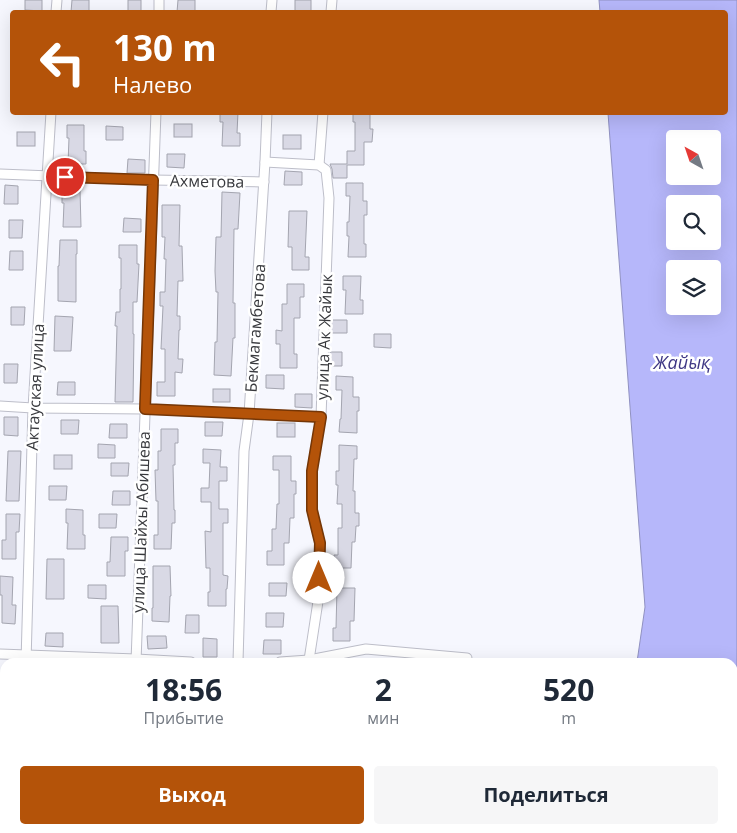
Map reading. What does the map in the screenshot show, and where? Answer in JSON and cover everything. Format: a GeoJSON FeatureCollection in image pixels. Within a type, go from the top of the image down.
{"type":"FeatureCollection","features":[{"type":"Feature","properties":{"kind":"street","name":"Актауская улица"},"geometry":{"type":"LineString","coordinates":[[26,658],[33,408],[51,115]]}},
{"type":"Feature","properties":{"kind":"street","name":"улица Шайхы Абишева"},"geometry":{"type":"LineString","coordinates":[[136,658],[156,115]]}},
{"type":"Feature","properties":{"kind":"street","name":"Бекмагамбетова"},"geometry":{"type":"LineString","coordinates":[[238,658],[244,451],[249,414],[267,115]]}},
{"type":"Feature","properties":{"kind":"street","name":"улица Ак Жайык"},"geometry":{"type":"LineString","coordinates":[[309,658],[319,595],[320,543],[312,510],[312,471],[321,417],[330,198],[326,170],[319,165],[323,115]]}},
{"type":"Feature","properties":{"kind":"street"},"geometry":{"type":"LineString","coordinates":[[265,162],[319,165]]}},
{"type":"Feature","properties":{"kind":"street","name":"Ахметова"},"geometry":{"type":"LineString","coordinates":[[0,174],[264,182]]}},
{"type":"Feature","properties":{"kind":"street"},"geometry":{"type":"LineString","coordinates":[[0,406],[145,409],[321,417]]}},
{"type":"Feature","properties":{"kind":"street"},"geometry":{"type":"LineString","coordinates":[[319,658],[366,649],[467,658]]}},
{"type":"Feature","properties":{"kind":"street"},"geometry":{"type":"LineString","coordinates":[[0,654],[26,658]]}},
{"type":"Feature","properties":{"kind":"water","name":"Жайық"},"geometry":{"type":"Polygon","coordinates":[[[599,0],[737,0],[737,658],[638,658],[645,607],[608,115],[728,115],[728,10],[600,10],[599,0]]]}},
{"type":"Feature","properties":{"kind":"building"},"geometry":{"type":"Polygon","coordinates":[[[25,0],[42,0],[42,10],[25,10],[25,0]]]}},
{"type":"Feature","properties":{"kind":"building"},"geometry":{"type":"Polygon","coordinates":[[[72,0],[89,0],[89,10],[71,10],[72,0]]]}},
{"type":"Feature","properties":{"kind":"building"},"geometry":{"type":"Polygon","coordinates":[[[128,0],[141,0],[141,10],[128,10],[128,0]]]}},
{"type":"Feature","properties":{"kind":"building"},"geometry":{"type":"Polygon","coordinates":[[[178,0],[195,0],[195,10],[177,10],[178,0]]]}},
{"type":"Feature","properties":{"kind":"building"},"geometry":{"type":"Polygon","coordinates":[[[295,0],[311,0],[311,10],[295,10],[295,0]]]}},
{"type":"Feature","properties":{"kind":"building"},"geometry":{"type":"Polygon","coordinates":[[[220,115],[238,115],[237,133],[240,133],[240,146],[222,146],[223,122],[220,122],[220,115]]]}},
{"type":"Feature","properties":{"kind":"building"},"geometry":{"type":"Polygon","coordinates":[[[353,115],[370,115],[370,129],[373,129],[372,142],[364,142],[364,165],[347,165],[347,178],[333,178],[330,164],[347,164],[347,151],[355,151],[355,122],[353,122],[353,115]]]}},
{"type":"Feature","properties":{"kind":"building"},"geometry":{"type":"Polygon","coordinates":[[[174,124],[192,124],[192,137],[174,137],[174,124]]]}},
{"type":"Feature","properties":{"kind":"building"},"geometry":{"type":"Polygon","coordinates":[[[67,125],[84,125],[86,164],[68,164],[69,138],[67,138],[67,125]]]}},
{"type":"Feature","properties":{"kind":"building"},"geometry":{"type":"Polygon","coordinates":[[[106,126],[123,127],[123,140],[106,140],[106,126]]]}},
{"type":"Feature","properties":{"kind":"building"},"geometry":{"type":"Polygon","coordinates":[[[17,132],[35,132],[35,146],[17,146],[17,132]]]}},
{"type":"Feature","properties":{"kind":"building"},"geometry":{"type":"Polygon","coordinates":[[[283,135],[301,135],[301,149],[283,149],[283,135]]]}},
{"type":"Feature","properties":{"kind":"building"},"geometry":{"type":"Polygon","coordinates":[[[167,154],[185,154],[184,168],[167,167],[167,154]]]}},
{"type":"Feature","properties":{"kind":"building"},"geometry":{"type":"Polygon","coordinates":[[[128,159],[145,160],[145,173],[127,173],[128,159]]]}},
{"type":"Feature","properties":{"kind":"building"},"geometry":{"type":"Polygon","coordinates":[[[285,171],[302,172],[302,185],[284,185],[285,171]]]}},
{"type":"Feature","properties":{"kind":"building"},"geometry":{"type":"Polygon","coordinates":[[[346,183],[363,183],[363,201],[367,201],[367,215],[364,215],[366,257],[348,257],[349,236],[347,236],[347,222],[349,222],[350,196],[346,196],[346,183]]]}},
{"type":"Feature","properties":{"kind":"building"},"geometry":{"type":"Polygon","coordinates":[[[5,185],[18,186],[18,204],[4,204],[5,185]]]}},
{"type":"Feature","properties":{"kind":"building"},"geometry":{"type":"Polygon","coordinates":[[[62,189],[80,190],[81,227],[63,227],[64,203],[62,203],[62,189]]]}},
{"type":"Feature","properties":{"kind":"building"},"geometry":{"type":"Polygon","coordinates":[[[222,192],[240,193],[238,229],[234,229],[233,303],[235,303],[235,338],[233,338],[231,376],[214,375],[218,292],[216,292],[215,271],[216,237],[221,237],[222,192]]]}},
{"type":"Feature","properties":{"kind":"building"},"geometry":{"type":"Polygon","coordinates":[[[162,205],[180,205],[179,246],[182,246],[183,281],[178,281],[177,316],[180,316],[178,359],[183,359],[182,373],[175,372],[175,396],[157,396],[157,382],[165,382],[165,349],[161,349],[163,306],[160,306],[160,292],[165,292],[166,259],[164,259],[165,237],[162,237],[162,205]]]}},
{"type":"Feature","properties":{"kind":"building"},"geometry":{"type":"Polygon","coordinates":[[[289,211],[307,211],[305,257],[309,257],[309,270],[292,270],[292,247],[288,247],[289,211]]]}},
{"type":"Feature","properties":{"kind":"building"},"geometry":{"type":"Polygon","coordinates":[[[124,218],[141,219],[141,232],[123,232],[124,218]]]}},
{"type":"Feature","properties":{"kind":"building"},"geometry":{"type":"Polygon","coordinates":[[[9,220],[23,220],[22,238],[9,238],[9,220]]]}},
{"type":"Feature","properties":{"kind":"building"},"geometry":{"type":"Polygon","coordinates":[[[60,240],[77,240],[76,302],[58,301],[60,240]]]}},
{"type":"Feature","properties":{"kind":"building"},"geometry":{"type":"Polygon","coordinates":[[[119,245],[137,245],[137,264],[139,264],[137,302],[133,302],[133,402],[115,402],[117,326],[115,326],[116,312],[120,312],[121,289],[119,245]]]}},
{"type":"Feature","properties":{"kind":"building"},"geometry":{"type":"Polygon","coordinates":[[[10,251],[23,251],[23,270],[9,270],[10,251]]]}},
{"type":"Feature","properties":{"kind":"building"},"geometry":{"type":"Polygon","coordinates":[[[343,276],[361,276],[360,300],[363,300],[363,314],[345,314],[346,290],[343,290],[343,276]]]}},
{"type":"Feature","properties":{"kind":"building"},"geometry":{"type":"Polygon","coordinates":[[[287,284],[304,284],[304,297],[300,297],[300,318],[294,318],[294,354],[297,354],[297,368],[280,368],[280,344],[276,344],[276,330],[282,331],[282,304],[287,304],[287,284]]]}},
{"type":"Feature","properties":{"kind":"building"},"geometry":{"type":"Polygon","coordinates":[[[11,307],[25,307],[24,325],[11,325],[11,307]]]}},
{"type":"Feature","properties":{"kind":"building"},"geometry":{"type":"Polygon","coordinates":[[[55,316],[73,317],[71,351],[54,351],[55,316]]]}},
{"type":"Feature","properties":{"kind":"building"},"geometry":{"type":"Polygon","coordinates":[[[331,320],[347,320],[347,333],[330,333],[331,320]]]}},
{"type":"Feature","properties":{"kind":"building"},"geometry":{"type":"Polygon","coordinates":[[[374,334],[391,334],[391,348],[374,347],[374,334]]]}},
{"type":"Feature","properties":{"kind":"building"},"geometry":{"type":"Polygon","coordinates":[[[330,352],[342,352],[342,366],[329,366],[330,352]]]}},
{"type":"Feature","properties":{"kind":"building"},"geometry":{"type":"Polygon","coordinates":[[[4,364],[18,364],[17,383],[4,383],[4,364]]]}},
{"type":"Feature","properties":{"kind":"building"},"geometry":{"type":"Polygon","coordinates":[[[266,375],[284,375],[284,389],[266,388],[266,375]]]}},
{"type":"Feature","properties":{"kind":"building"},"geometry":{"type":"Polygon","coordinates":[[[336,376],[353,377],[353,397],[359,397],[357,433],[339,432],[342,390],[336,390],[336,376]]]}},
{"type":"Feature","properties":{"kind":"building"},"geometry":{"type":"Polygon","coordinates":[[[58,382],[75,382],[75,395],[57,395],[58,382]]]}},
{"type":"Feature","properties":{"kind":"building"},"geometry":{"type":"Polygon","coordinates":[[[213,389],[230,389],[230,402],[213,402],[213,389]]]}},
{"type":"Feature","properties":{"kind":"building"},"geometry":{"type":"Polygon","coordinates":[[[295,394],[312,394],[312,408],[295,407],[295,394]]]}},
{"type":"Feature","properties":{"kind":"building"},"geometry":{"type":"Polygon","coordinates":[[[4,417],[18,417],[18,436],[4,435],[4,417]]]}},
{"type":"Feature","properties":{"kind":"building"},"geometry":{"type":"Polygon","coordinates":[[[61,420],[79,420],[78,434],[61,434],[61,420]]]}},
{"type":"Feature","properties":{"kind":"building"},"geometry":{"type":"Polygon","coordinates":[[[205,422],[223,422],[222,436],[205,436],[205,422]]]}},
{"type":"Feature","properties":{"kind":"building"},"geometry":{"type":"Polygon","coordinates":[[[277,423],[295,423],[295,437],[277,437],[277,423]]]}},
{"type":"Feature","properties":{"kind":"building"},"geometry":{"type":"Polygon","coordinates":[[[110,424],[127,424],[127,438],[109,438],[110,424]]]}},
{"type":"Feature","properties":{"kind":"building"},"geometry":{"type":"Polygon","coordinates":[[[161,429],[178,429],[178,443],[175,443],[175,465],[173,465],[175,523],[172,523],[171,549],[154,549],[154,535],[158,535],[158,501],[156,501],[155,470],[158,470],[158,451],[161,451],[161,429]]]}},
{"type":"Feature","properties":{"kind":"building"},"geometry":{"type":"Polygon","coordinates":[[[98,444],[115,445],[115,458],[98,458],[98,444]]]}},
{"type":"Feature","properties":{"kind":"building"},"geometry":{"type":"Polygon","coordinates":[[[339,445],[357,446],[357,459],[354,459],[353,491],[355,491],[355,513],[359,513],[359,526],[356,526],[355,542],[352,542],[351,568],[334,568],[334,555],[338,555],[338,528],[342,528],[342,504],[337,504],[338,485],[336,485],[336,471],[339,471],[339,445]]]}},
{"type":"Feature","properties":{"kind":"building"},"geometry":{"type":"Polygon","coordinates":[[[203,449],[221,450],[220,467],[227,467],[227,481],[219,481],[219,509],[228,509],[228,523],[223,523],[223,575],[228,576],[226,606],[208,606],[210,568],[206,568],[205,531],[211,532],[211,502],[201,502],[201,488],[209,488],[210,463],[203,463],[203,449]]]}},
{"type":"Feature","properties":{"kind":"building"},"geometry":{"type":"Polygon","coordinates":[[[8,451],[21,451],[19,501],[6,501],[8,451]]]}},
{"type":"Feature","properties":{"kind":"building"},"geometry":{"type":"Polygon","coordinates":[[[54,455],[72,455],[72,469],[54,469],[54,455]]]}},
{"type":"Feature","properties":{"kind":"building"},"geometry":{"type":"Polygon","coordinates":[[[273,456],[291,456],[291,481],[296,481],[294,518],[290,518],[289,543],[284,543],[284,565],[267,565],[267,551],[272,551],[272,529],[276,529],[277,504],[279,504],[279,470],[273,470],[273,456]]]}},
{"type":"Feature","properties":{"kind":"building"},"geometry":{"type":"Polygon","coordinates":[[[111,463],[129,463],[128,476],[111,476],[111,463]]]}},
{"type":"Feature","properties":{"kind":"building"},"geometry":{"type":"Polygon","coordinates":[[[49,486],[67,486],[66,500],[49,500],[49,486]]]}},
{"type":"Feature","properties":{"kind":"building"},"geometry":{"type":"Polygon","coordinates":[[[113,491],[130,491],[130,505],[112,505],[113,491]]]}},
{"type":"Feature","properties":{"kind":"building"},"geometry":{"type":"Polygon","coordinates":[[[66,509],[83,510],[85,549],[67,549],[68,523],[66,523],[66,509]]]}},
{"type":"Feature","properties":{"kind":"building"},"geometry":{"type":"Polygon","coordinates":[[[6,514],[20,514],[19,532],[16,532],[16,559],[2,559],[2,540],[6,540],[6,514]]]}},
{"type":"Feature","properties":{"kind":"building"},"geometry":{"type":"Polygon","coordinates":[[[99,514],[117,514],[116,528],[99,528],[99,514]]]}},
{"type":"Feature","properties":{"kind":"building"},"geometry":{"type":"Polygon","coordinates":[[[111,537],[128,537],[128,551],[125,551],[125,576],[107,576],[107,562],[110,562],[111,537]]]}},
{"type":"Feature","properties":{"kind":"building"},"geometry":{"type":"Polygon","coordinates":[[[47,559],[64,559],[64,599],[46,599],[47,559]]]}},
{"type":"Feature","properties":{"kind":"building"},"geometry":{"type":"Polygon","coordinates":[[[153,566],[170,566],[171,596],[169,622],[152,621],[153,566]]]}},
{"type":"Feature","properties":{"kind":"building"},"geometry":{"type":"Polygon","coordinates":[[[0,576],[13,577],[12,605],[16,605],[15,624],[2,623],[0,576]]]}},
{"type":"Feature","properties":{"kind":"building"},"geometry":{"type":"Polygon","coordinates":[[[269,583],[287,583],[286,596],[269,596],[269,583]]]}},
{"type":"Feature","properties":{"kind":"building"},"geometry":{"type":"Polygon","coordinates":[[[88,585],[106,585],[106,599],[88,598],[88,585]]]}},
{"type":"Feature","properties":{"kind":"building"},"geometry":{"type":"Polygon","coordinates":[[[337,588],[355,588],[354,621],[350,621],[350,641],[333,641],[333,628],[336,628],[337,588]]]}},
{"type":"Feature","properties":{"kind":"building"},"geometry":{"type":"Polygon","coordinates":[[[101,606],[118,606],[119,643],[101,643],[101,606]]]}},
{"type":"Feature","properties":{"kind":"building"},"geometry":{"type":"Polygon","coordinates":[[[266,613],[284,613],[283,627],[266,627],[266,613]]]}},
{"type":"Feature","properties":{"kind":"building"},"geometry":{"type":"Polygon","coordinates":[[[186,615],[199,615],[199,633],[185,633],[186,615]]]}},
{"type":"Feature","properties":{"kind":"building"},"geometry":{"type":"Polygon","coordinates":[[[46,633],[63,633],[63,647],[45,646],[46,633]]]}},
{"type":"Feature","properties":{"kind":"building"},"geometry":{"type":"Polygon","coordinates":[[[147,636],[166,636],[167,648],[148,649],[147,636]]]}},
{"type":"Feature","properties":{"kind":"building"},"geometry":{"type":"Polygon","coordinates":[[[203,638],[217,639],[217,657],[203,657],[203,638]]]}},
{"type":"Feature","properties":{"kind":"building"},"geometry":{"type":"Polygon","coordinates":[[[264,640],[281,640],[281,654],[263,654],[264,640]]]}},
{"type":"Feature","properties":{"kind":"route"},"geometry":{"type":"LineString","coordinates":[[65,177],[153,180],[145,409],[321,417],[312,471],[312,510],[320,543],[319,578]]}}]}
